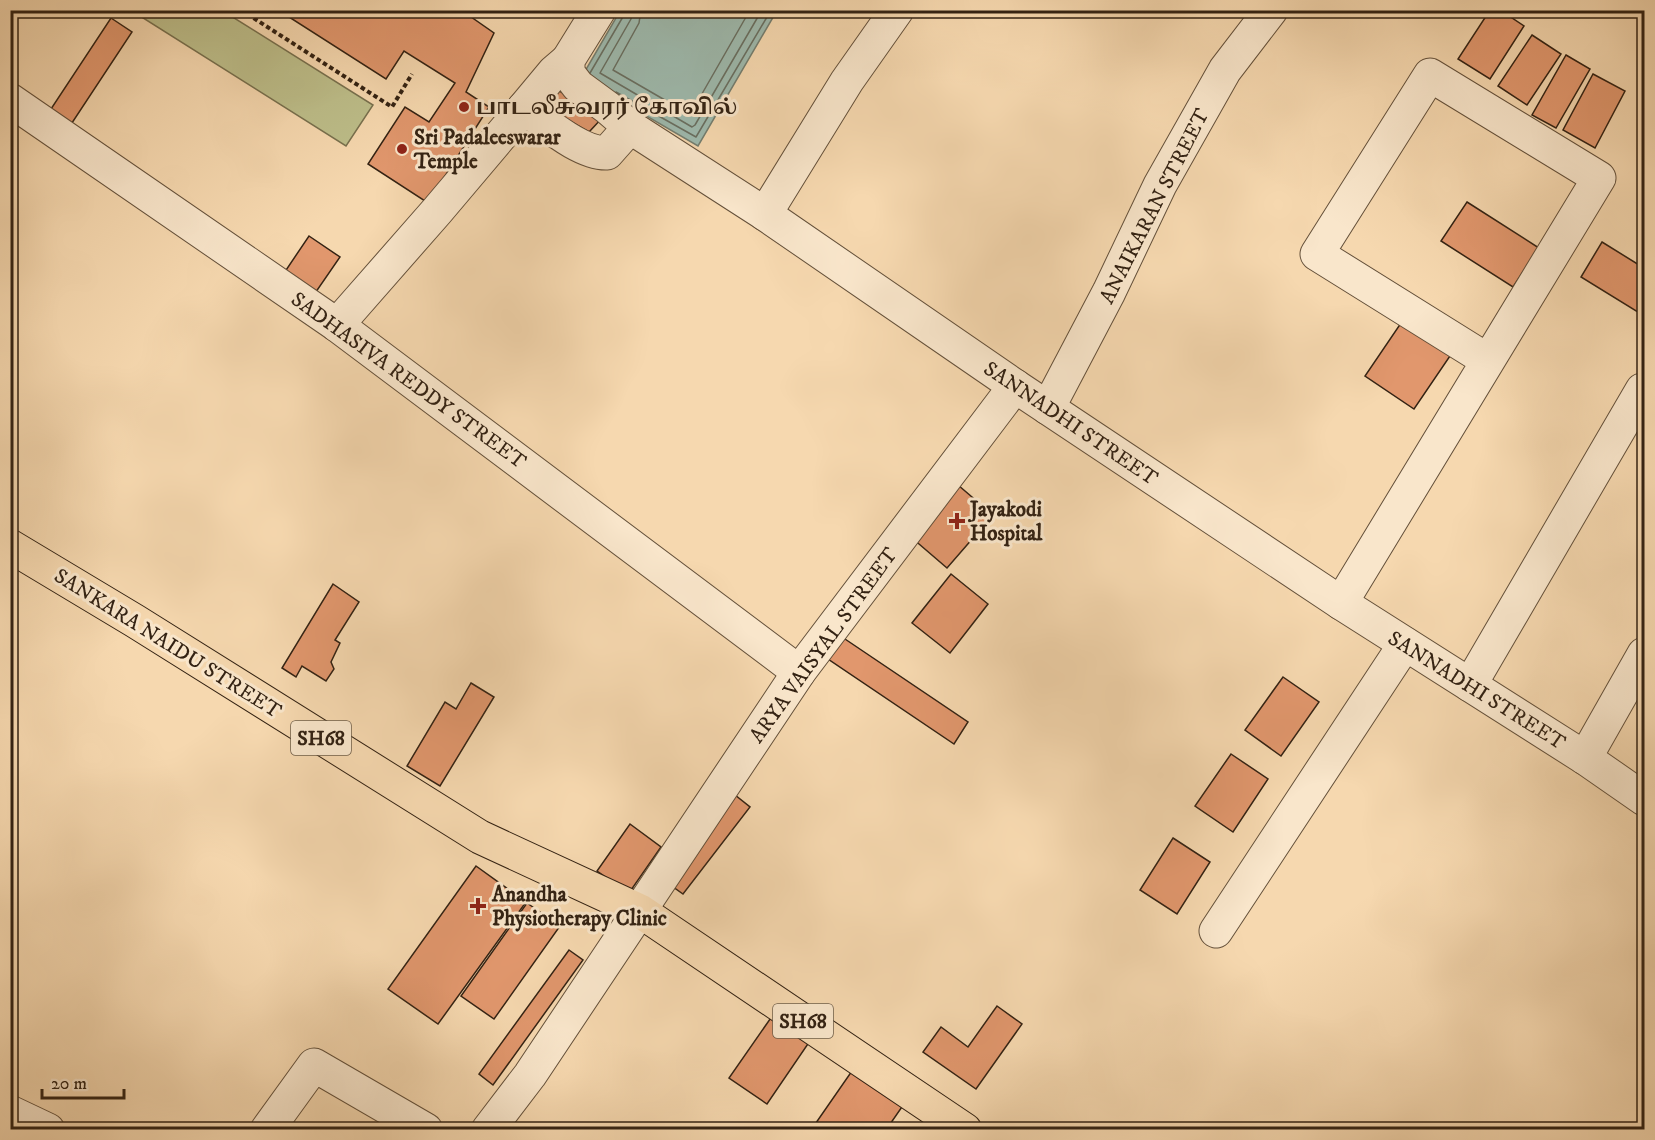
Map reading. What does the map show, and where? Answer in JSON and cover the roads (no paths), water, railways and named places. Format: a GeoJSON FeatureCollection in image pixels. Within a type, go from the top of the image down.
{"type":"FeatureCollection","features":[{"type":"Feature","properties":{"kind":"main road","name":"SANKARA NAIDU STREET"},"geometry":{"type":"LineString","coordinates":[[10,546],[145,627],[480,837],[640,911]]}},
{"type":"Feature","properties":{"kind":"main road","name":"SH68"},"geometry":{"type":"LineString","coordinates":[[640,911],[965,1130]]}},
{"type":"Feature","properties":{"kind":"street"},"geometry":{"type":"LineString","coordinates":[[337,325],[437,212],[554,72],[568,60],[599,10]]}},
{"type":"Feature","properties":{"kind":"street"},"geometry":{"type":"LineString","coordinates":[[765,214],[847,81],[897,10]]}},
{"type":"Feature","properties":{"kind":"street","name":"ANAIKARAN STREET"},"geometry":{"type":"LineString","coordinates":[[1048,408],[1109,292],[1160,185],[1225,70],[1271,10]]}},
{"type":"Feature","properties":{"kind":"street","name":"SANNADHI STREET"},"geometry":{"type":"LineString","coordinates":[[568,60],[568,74],[578,86],[630,128],[765,214],[1015,386],[1341,603],[1585,758],[1644,799]]}},
{"type":"Feature","properties":{"kind":"street"},"geometry":{"type":"LineString","coordinates":[[1341,603],[1599,178],[1430,75],[1317,254],[1487,360]]}},
{"type":"Feature","properties":{"kind":"street","name":"SADHASIVA REDDY STREET"},"geometry":{"type":"LineString","coordinates":[[10,100],[337,325],[799,672]]}},
{"type":"Feature","properties":{"kind":"street"},"geometry":{"type":"LineString","coordinates":[[524,108],[585,148],[597,153],[607,153],[630,128]]}},
{"type":"Feature","properties":{"kind":"street","name":"ARYA VAISYAL STREET"},"geometry":{"type":"LineString","coordinates":[[488,1130],[530,1075],[799,672],[1015,386]]}},
{"type":"Feature","properties":{"kind":"street"},"geometry":{"type":"LineString","coordinates":[[1470,685],[1644,389]]}},
{"type":"Feature","properties":{"kind":"street"},"geometry":{"type":"LineString","coordinates":[[1216,931],[1405,644]]}},
{"type":"Feature","properties":{"kind":"street"},"geometry":{"type":"LineString","coordinates":[[1585,758],[1644,654]]}},
{"type":"Feature","properties":{"kind":"street"},"geometry":{"type":"LineString","coordinates":[[267,1130],[314,1065],[426,1130]]}},
{"type":"Feature","properties":{"kind":"street"},"geometry":{"type":"LineString","coordinates":[[10,1112],[48,1130]]}},
{"type":"Feature","properties":{"kind":"water"},"geometry":{"type":"Polygon","coordinates":[[[769,10],[775,14],[698,146],[581,78],[620,11],[769,10]]]}},
{"type":"Feature","properties":{"kind":"place","name":"பாடலீசுவரர் கோவில்"},"geometry":{"type":"Point","coordinates":[464,107]}},
{"type":"Feature","properties":{"kind":"place","name":"Sri Padaleeswarar Temple"},"geometry":{"type":"Point","coordinates":[402,149]}},
{"type":"Feature","properties":{"kind":"place","name":"Jayakodi Hospital"},"geometry":{"type":"Point","coordinates":[957,521]}},
{"type":"Feature","properties":{"kind":"place","name":"Anandha Physiotherapy Clinic"},"geometry":{"type":"Point","coordinates":[478,906]}}]}
